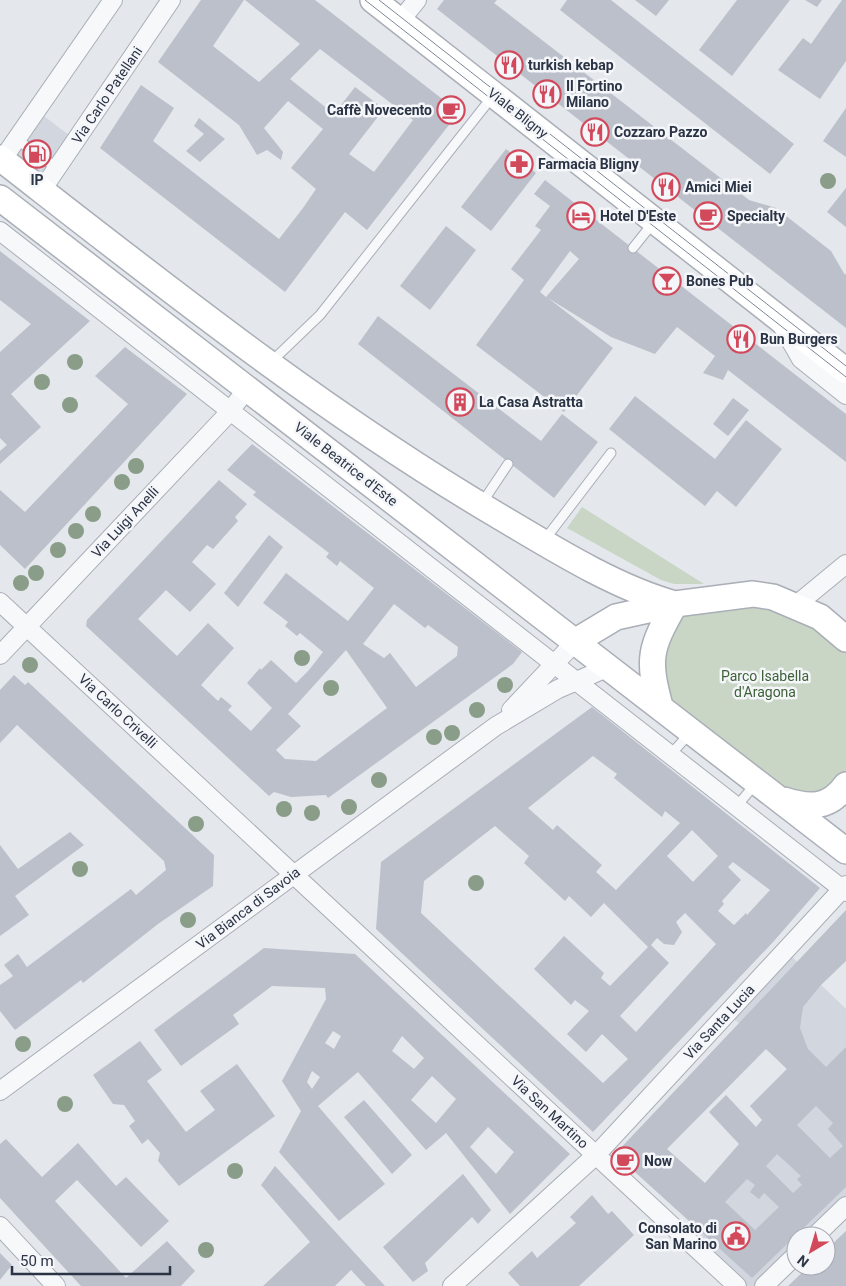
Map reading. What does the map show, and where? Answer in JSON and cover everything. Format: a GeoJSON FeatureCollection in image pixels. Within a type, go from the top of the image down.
{"type":"FeatureCollection","features":[{"type":"Feature","properties":{"kind":"main road","name":"Viale Bligny"},"geometry":{"type":"LineString","coordinates":[[373,0],[846,371]]}},
{"type":"Feature","properties":{"kind":"main road","name":"Viale Bligny"},"geometry":{"type":"LineString","coordinates":[[383,0],[400,21]]}},
{"type":"Feature","properties":{"kind":"main road"},"geometry":{"type":"LineString","coordinates":[[1,159],[269,364],[392,450],[543,542],[649,597],[675,604]]}},
{"type":"Feature","properties":{"kind":"main road","name":"Viale Beatrice d'Este"},"geometry":{"type":"LineString","coordinates":[[0,198],[692,730],[846,851]]}},
{"type":"Feature","properties":{"kind":"main road"},"geometry":{"type":"LineString","coordinates":[[576,641],[616,617],[675,604],[753,594],[773,597],[820,617],[845,635]]}},
{"type":"Feature","properties":{"kind":"main road"},"geometry":{"type":"LineString","coordinates":[[660,706],[651,662],[653,646],[675,604]]}},
{"type":"Feature","properties":{"kind":"main road"},"geometry":{"type":"LineString","coordinates":[[781,800],[814,807],[829,802],[846,785]]}},
{"type":"Feature","properties":{"kind":"street"},"geometry":{"type":"LineString","coordinates":[[1,159],[113,0]]}},
{"type":"Feature","properties":{"kind":"street","name":"Via Carlo Patellani"},"geometry":{"type":"LineString","coordinates":[[42,190],[171,0]]}},
{"type":"Feature","properties":{"kind":"street"},"geometry":{"type":"LineString","coordinates":[[400,21],[416,0]]}},
{"type":"Feature","properties":{"kind":"street","name":"Viale Beatrice d'Este"},"geometry":{"type":"LineString","coordinates":[[0,231],[737,806],[845,888]]}},
{"type":"Feature","properties":{"kind":"street","name":"Viale Bligny"},"geometry":{"type":"LineString","coordinates":[[778,317],[800,360],[846,395]]}},
{"type":"Feature","properties":{"kind":"street","name":"Via Luigi Anelli"},"geometry":{"type":"LineString","coordinates":[[0,654],[231,411],[248,388]]}},
{"type":"Feature","properties":{"kind":"street"},"geometry":{"type":"LineString","coordinates":[[795,606],[846,564]]}},
{"type":"Feature","properties":{"kind":"street","name":"Via Carlo Crivelli"},"geometry":{"type":"LineString","coordinates":[[0,602],[235,822],[294,874]]}},
{"type":"Feature","properties":{"kind":"street","name":"Via Bianca di Savoia"},"geometry":{"type":"LineString","coordinates":[[496,726],[576,641]]}},
{"type":"Feature","properties":{"kind":"street","name":"Via Bianca di Savoia"},"geometry":{"type":"LineString","coordinates":[[0,1091],[496,726],[576,680],[609,667]]}},
{"type":"Feature","properties":{"kind":"street","name":"Via San Martino"},"geometry":{"type":"LineString","coordinates":[[294,874],[737,1286]]}},
{"type":"Feature","properties":{"kind":"street","name":"Via Santa Lucia"},"geometry":{"type":"LineString","coordinates":[[452,1286],[596,1155],[845,888]]}},
{"type":"Feature","properties":{"kind":"street"},"geometry":{"type":"LineString","coordinates":[[826,1226],[846,1206]]}},
{"type":"Feature","properties":{"kind":"street"},"geometry":{"type":"LineString","coordinates":[[0,1226],[56,1286]]}},
{"type":"Feature","properties":{"kind":"street"},"geometry":{"type":"LineString","coordinates":[[764,1286],[786,1265]]}},
{"type":"Feature","properties":{"kind":"lane"},"geometry":{"type":"LineString","coordinates":[[269,364],[320,315],[494,95]]}},
{"type":"Feature","properties":{"kind":"lane"},"geometry":{"type":"LineString","coordinates":[[16,138],[57,168]]}},
{"type":"Feature","properties":{"kind":"lane"},"geometry":{"type":"LineString","coordinates":[[633,248],[654,220]]}},
{"type":"Feature","properties":{"kind":"lane"},"geometry":{"type":"LineString","coordinates":[[543,542],[611,453]]}},
{"type":"Feature","properties":{"kind":"lane"},"geometry":{"type":"LineString","coordinates":[[480,505],[508,464]]}},
{"type":"Feature","properties":{"kind":"lane"},"geometry":{"type":"LineString","coordinates":[[671,754],[692,730]]}},
{"type":"Feature","properties":{"kind":"lane"},"geometry":{"type":"LineString","coordinates":[[737,806],[758,782]]}},
{"type":"Feature","properties":{"kind":"shaded area"},"geometry":{"type":"Polygon","coordinates":[[[40,113],[74,139],[41,188],[5,160],[40,113]]]}},
{"type":"Feature","properties":{"kind":"shaded area"},"geometry":{"type":"Polygon","coordinates":[[[786,951],[846,1009],[846,1202],[821,1226],[786,1226],[786,1260],[759,1286],[741,1286],[686,1235],[777,1134],[750,1106],[787,1069],[729,1014],[786,951]]]}},
{"type":"Feature","properties":{"kind":"green space"},"geometry":{"type":"Polygon","coordinates":[[[582,507],[704,584],[674,584],[661,580],[567,528],[582,507]]]}},
{"type":"Feature","properties":{"kind":"green space","name":"Parco Isabella d'Aragona"},"geometry":{"type":"Polygon","coordinates":[[[763,599],[839,640],[846,652],[846,780],[820,803],[779,796],[666,706],[660,637],[688,608],[763,599]]]}},
{"type":"Feature","properties":{"kind":"building"},"geometry":{"type":"Polygon","coordinates":[[[201,0],[244,0],[213,46],[259,82],[300,44],[245,0],[315,0],[459,112],[367,230],[345,212],[285,292],[100,148],[141,85],[174,108],[153,141],[279,239],[316,189],[291,168],[323,129],[288,101],[264,128],[283,152],[281,160],[267,150],[257,155],[239,125],[158,62],[201,0]],[[320,49],[290,79],[334,114],[355,87],[384,109],[349,154],[374,172],[413,120],[320,49]]]}},
{"type":"Feature","properties":{"kind":"building"},"geometry":{"type":"Polygon","coordinates":[[[444,0],[497,0],[494,3],[749,200],[776,208],[831,251],[845,275],[846,273],[846,328],[437,9],[444,0]]]}},
{"type":"Feature","properties":{"kind":"building"},"geometry":{"type":"Polygon","coordinates":[[[567,0],[611,0],[794,144],[770,174],[560,10],[567,0]]]}},
{"type":"Feature","properties":{"kind":"building"},"geometry":{"type":"Polygon","coordinates":[[[635,0],[669,0],[656,16],[635,0]]]}},
{"type":"Feature","properties":{"kind":"building"},"geometry":{"type":"Polygon","coordinates":[[[737,0],[790,0],[732,76],[699,50],[737,0]]]}},
{"type":"Feature","properties":{"kind":"building"},"geometry":{"type":"Polygon","coordinates":[[[805,0],[822,0],[817,7],[805,0]]]}},
{"type":"Feature","properties":{"kind":"building"},"geometry":{"type":"Polygon","coordinates":[[[842,0],[846,0],[846,61],[820,99],[778,70],[803,38],[811,44],[842,0]]]}},
{"type":"Feature","properties":{"kind":"building"},"geometry":{"type":"Polygon","coordinates":[[[846,108],[846,157],[823,141],[846,108]]]}},
{"type":"Feature","properties":{"kind":"building"},"geometry":{"type":"Polygon","coordinates":[[[199,118],[225,139],[200,162],[186,151],[204,134],[194,126],[199,118]]]}},
{"type":"Feature","properties":{"kind":"building"},"geometry":{"type":"Polygon","coordinates":[[[506,149],[536,173],[491,231],[461,207],[506,149]]]}},
{"type":"Feature","properties":{"kind":"building"},"geometry":{"type":"Polygon","coordinates":[[[545,180],[846,414],[846,462],[728,370],[723,380],[703,373],[715,356],[677,327],[655,354],[611,337],[548,298],[613,348],[564,412],[476,345],[524,280],[511,269],[541,230],[535,226],[550,206],[534,194],[545,180]],[[570,251],[540,292],[546,297],[579,259],[570,251]]]}},
{"type":"Feature","properties":{"kind":"building"},"geometry":{"type":"Polygon","coordinates":[[[846,188],[846,227],[827,212],[846,188]]]}},
{"type":"Feature","properties":{"kind":"building"},"geometry":{"type":"Polygon","coordinates":[[[446,226],[476,250],[430,310],[400,286],[446,226]]]}},
{"type":"Feature","properties":{"kind":"building"},"geometry":{"type":"Polygon","coordinates":[[[0,251],[90,321],[11,394],[41,427],[0,464],[0,451],[7,445],[0,438],[0,352],[31,324],[0,300],[0,251]]]}},
{"type":"Feature","properties":{"kind":"building"},"geometry":{"type":"Polygon","coordinates":[[[378,316],[541,441],[562,414],[598,442],[554,498],[358,344],[378,316]]]}},
{"type":"Feature","properties":{"kind":"building"},"geometry":{"type":"Polygon","coordinates":[[[125,347],[187,394],[25,569],[0,545],[0,490],[25,512],[128,404],[95,376],[125,347]]]}},
{"type":"Feature","properties":{"kind":"building"},"geometry":{"type":"Polygon","coordinates":[[[635,396],[715,459],[746,420],[782,449],[736,507],[717,491],[705,506],[609,429],[635,396]]]}},
{"type":"Feature","properties":{"kind":"building"},"geometry":{"type":"Polygon","coordinates":[[[733,398],[749,410],[728,436],[713,424],[733,398]]]}},
{"type":"Feature","properties":{"kind":"building"},"geometry":{"type":"Polygon","coordinates":[[[252,444],[522,652],[513,664],[328,798],[326,795],[291,797],[274,792],[269,796],[86,626],[87,620],[219,480],[247,504],[235,517],[238,521],[213,549],[207,545],[192,562],[216,584],[190,612],[166,590],[138,619],[177,656],[208,623],[234,648],[201,685],[218,701],[221,697],[232,706],[228,710],[251,731],[272,708],[247,683],[260,668],[261,670],[271,660],[296,683],[309,670],[323,652],[300,633],[297,636],[285,626],[288,622],[263,603],[286,573],[348,621],[374,588],[340,561],[337,566],[326,557],[329,553],[253,495],[256,492],[227,470],[252,444]],[[394,604],[363,644],[384,658],[390,653],[416,687],[457,656],[458,647],[428,625],[425,628],[394,604]],[[346,650],[288,714],[301,726],[276,750],[285,759],[316,761],[387,708],[346,650]]]}},
{"type":"Feature","properties":{"kind":"building"},"geometry":{"type":"Polygon","coordinates":[[[269,535],[283,547],[238,607],[224,593],[269,535]]]}},
{"type":"Feature","properties":{"kind":"building"},"geometry":{"type":"Polygon","coordinates":[[[14,675],[25,685],[28,682],[214,855],[213,886],[158,924],[83,983],[81,980],[15,1030],[0,1011],[0,985],[13,976],[4,965],[18,954],[27,967],[131,889],[136,895],[166,870],[164,861],[17,725],[0,743],[0,690],[14,675]]]}},
{"type":"Feature","properties":{"kind":"building"},"geometry":{"type":"Polygon","coordinates":[[[592,707],[820,888],[774,941],[593,1132],[376,929],[381,862],[592,707]],[[593,756],[528,808],[553,830],[557,825],[602,865],[596,872],[616,890],[680,823],[665,811],[662,817],[614,778],[617,774],[593,756]],[[495,826],[424,881],[421,913],[603,1083],[628,1059],[602,1034],[586,1052],[567,1034],[589,1011],[575,1000],[571,1005],[534,969],[564,936],[604,973],[601,978],[610,986],[648,947],[604,903],[591,917],[569,896],[565,901],[524,863],[529,856],[495,826]],[[692,830],[667,856],[693,882],[718,856],[692,830]],[[733,862],[728,867],[741,880],[722,901],[724,904],[718,911],[734,925],[746,913],[747,915],[770,890],[733,862]],[[685,913],[676,922],[682,932],[674,945],[664,944],[657,938],[651,945],[669,963],[620,1016],[636,1032],[716,944],[685,913]]]}},
{"type":"Feature","properties":{"kind":"building"},"geometry":{"type":"Polygon","coordinates":[[[70,832],[84,845],[15,896],[29,915],[0,936],[0,845],[18,869],[70,832]]]}},
{"type":"Feature","properties":{"kind":"building"},"geometry":{"type":"Polygon","coordinates":[[[846,910],[846,961],[821,985],[803,1007],[800,1028],[808,1049],[826,1067],[846,1047],[846,1187],[806,1226],[786,1226],[786,1245],[752,1278],[615,1154],[846,910]],[[766,1049],[667,1149],[705,1183],[739,1144],[709,1112],[726,1095],[756,1127],[762,1120],[750,1106],[787,1069],[766,1049]],[[816,1106],[797,1125],[830,1158],[843,1146],[828,1129],[833,1123],[816,1106]],[[777,1154],[766,1166],[793,1193],[802,1185],[797,1179],[801,1176],[777,1154]],[[747,1179],[725,1202],[755,1230],[779,1207],[764,1193],[759,1199],[750,1192],[755,1185],[747,1179]]]}},
{"type":"Feature","properties":{"kind":"building"},"geometry":{"type":"Polygon","coordinates":[[[264,948],[355,954],[570,1154],[510,1214],[446,1133],[426,1150],[358,1072],[318,1106],[385,1184],[339,1221],[279,1152],[301,1111],[282,1081],[326,999],[325,988],[272,986],[233,1015],[239,1024],[181,1066],[154,1030],[264,948]],[[333,1031],[325,1043],[334,1049],[341,1036],[333,1031]],[[402,1036],[392,1051],[414,1069],[424,1058],[402,1036]],[[312,1071],[307,1082],[312,1089],[320,1077],[312,1071]],[[432,1076],[411,1100],[436,1123],[456,1099],[432,1076]],[[488,1127],[470,1147],[496,1174],[514,1152],[488,1127]]]}},
{"type":"Feature","properties":{"kind":"building"},"geometry":{"type":"Polygon","coordinates":[[[140,1041],[162,1070],[147,1081],[186,1132],[215,1110],[200,1091],[237,1064],[275,1116],[179,1186],[158,1161],[160,1153],[148,1139],[142,1144],[129,1126],[135,1121],[124,1105],[113,1104],[93,1075],[140,1041]]]}},
{"type":"Feature","properties":{"kind":"building"},"geometry":{"type":"Polygon","coordinates":[[[364,1100],[412,1155],[392,1174],[344,1117],[364,1100]]]}},
{"type":"Feature","properties":{"kind":"building"},"geometry":{"type":"Polygon","coordinates":[[[6,1139],[42,1177],[78,1143],[116,1186],[126,1177],[169,1221],[141,1247],[77,1180],[55,1201],[126,1278],[167,1241],[195,1271],[181,1286],[81,1286],[0,1198],[0,1144],[6,1139]]]}},
{"type":"Feature","properties":{"kind":"building"},"geometry":{"type":"Polygon","coordinates":[[[275,1166],[385,1286],[366,1286],[351,1270],[335,1286],[263,1286],[310,1242],[261,1185],[275,1166]]]}},
{"type":"Feature","properties":{"kind":"building"},"geometry":{"type":"Polygon","coordinates":[[[463,1174],[491,1210],[478,1224],[472,1217],[425,1263],[428,1271],[413,1282],[383,1247],[463,1174]]]}},
{"type":"Feature","properties":{"kind":"building"},"geometry":{"type":"Polygon","coordinates":[[[592,1195],[608,1214],[612,1211],[634,1235],[579,1286],[520,1286],[508,1273],[532,1251],[537,1258],[576,1223],[570,1217],[592,1195]]]}},
{"type":"Feature","properties":{"kind":"building"},"geometry":{"type":"Polygon","coordinates":[[[846,1231],[846,1286],[788,1286],[798,1276],[836,1276],[836,1240],[846,1231]]]}},
{"type":"Feature","properties":{"kind":"building"},"geometry":{"type":"Polygon","coordinates":[[[0,1253],[12,1265],[0,1280],[0,1253]]]}},
{"type":"Feature","properties":{"kind":"tram line"},"geometry":{"type":"LineString","coordinates":[[365,0],[846,377]]}},
{"type":"Feature","properties":{"kind":"tram line"},"geometry":{"type":"LineString","coordinates":[[379,0],[846,366]]}},
{"type":"Feature","properties":{"kind":"place","name":"turkish kebap"},"geometry":{"type":"Point","coordinates":[509,65]}},
{"type":"Feature","properties":{"kind":"place","name":"Il Fortino Milano"},"geometry":{"type":"Point","coordinates":[547,94]}},
{"type":"Feature","properties":{"kind":"place","name":"Caffè Novecento"},"geometry":{"type":"Point","coordinates":[451,110]}},
{"type":"Feature","properties":{"kind":"place","name":"Cozzaro Pazzo"},"geometry":{"type":"Point","coordinates":[595,132]}},
{"type":"Feature","properties":{"kind":"place","name":"IP"},"geometry":{"type":"Point","coordinates":[37,154]}},
{"type":"Feature","properties":{"kind":"place","name":"Farmacia Bligny"},"geometry":{"type":"Point","coordinates":[519,164]}},
{"type":"Feature","properties":{"kind":"place","name":"Amici Miei"},"geometry":{"type":"Point","coordinates":[666,187]}},
{"type":"Feature","properties":{"kind":"place","name":"Hotel D'Este"},"geometry":{"type":"Point","coordinates":[581,216]}},
{"type":"Feature","properties":{"kind":"place","name":"Specialty"},"geometry":{"type":"Point","coordinates":[708,216]}},
{"type":"Feature","properties":{"kind":"place","name":"Bones Pub"},"geometry":{"type":"Point","coordinates":[667,281]}},
{"type":"Feature","properties":{"kind":"place","name":"Bun Burgers"},"geometry":{"type":"Point","coordinates":[741,339]}},
{"type":"Feature","properties":{"kind":"place","name":"La Casa Astratta"},"geometry":{"type":"Point","coordinates":[460,402]}},
{"type":"Feature","properties":{"kind":"place","name":"Now"},"geometry":{"type":"Point","coordinates":[625,1161]}},
{"type":"Feature","properties":{"kind":"place","name":"Consolato di San Marino"},"geometry":{"type":"Point","coordinates":[736,1236]}}]}
